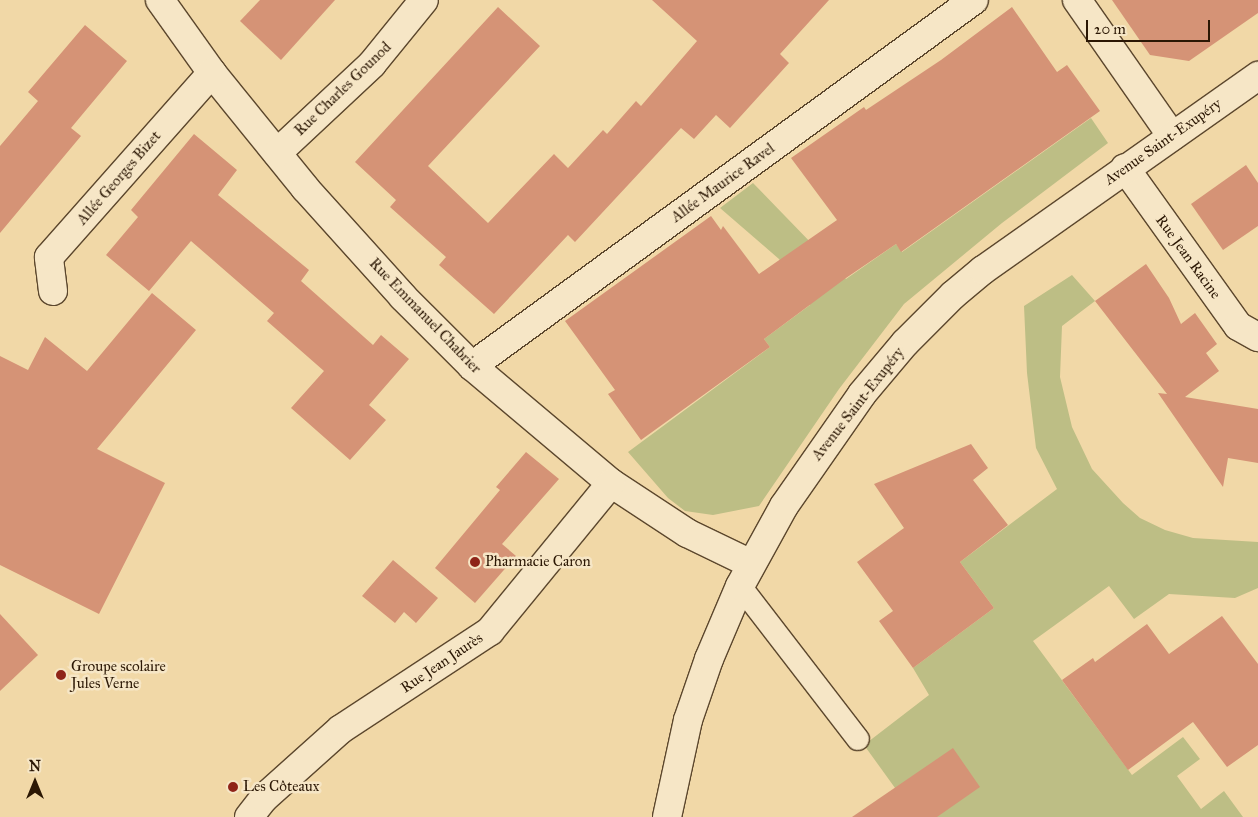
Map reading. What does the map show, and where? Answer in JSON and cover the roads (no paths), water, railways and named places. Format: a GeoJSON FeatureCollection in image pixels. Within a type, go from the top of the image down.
{"type":"FeatureCollection","features":[{"type":"Feature","properties":{"kind":"street","name":"Rue Emmanuel Chabrier"},"geometry":{"type":"LineString","coordinates":[[160,0],[212,73],[334,221],[472,366],[611,483],[746,575]]}},
{"type":"Feature","properties":{"kind":"street","name":"Rue Charles Gounod"},"geometry":{"type":"LineString","coordinates":[[277,153],[372,64],[424,0]]}},
{"type":"Feature","properties":{"kind":"street","name":"Allée Maurice Ravel"},"geometry":{"type":"LineString","coordinates":[[472,366],[974,0]]}},
{"type":"Feature","properties":{"kind":"street"},"geometry":{"type":"LineString","coordinates":[[1077,0],[1172,136]]}},
{"type":"Feature","properties":{"kind":"street","name":"Allée Georges Bizet"},"geometry":{"type":"LineString","coordinates":[[53,291],[49,257],[212,73]]}},
{"type":"Feature","properties":{"kind":"street","name":"Avenue Saint-Exupéry"},"geometry":{"type":"LineString","coordinates":[[667,817],[688,720],[708,659],[746,575],[820,451],[862,394],[905,343],[953,294],[983,270],[1125,168],[1258,76]]}},
{"type":"Feature","properties":{"kind":"street","name":"Rue Jean Racine"},"geometry":{"type":"LineString","coordinates":[[1125,168],[1238,326],[1258,338]]}},
{"type":"Feature","properties":{"kind":"street","name":"Rue Jean Jaurès"},"geometry":{"type":"LineString","coordinates":[[249,817],[264,798],[341,730],[490,631],[513,607],[611,483]]}},
{"type":"Feature","properties":{"kind":"lane"},"geometry":{"type":"LineString","coordinates":[[746,575],[858,739]]}},
{"type":"Feature","properties":{"kind":"place","name":"Pharmacie Caron"},"geometry":{"type":"Point","coordinates":[475,562]}},
{"type":"Feature","properties":{"kind":"place","name":"Groupe scolaire Jules Verne"},"geometry":{"type":"Point","coordinates":[61,675]}},
{"type":"Feature","properties":{"kind":"place","name":"Les Côteaux"},"geometry":{"type":"Point","coordinates":[233,787]}}]}
